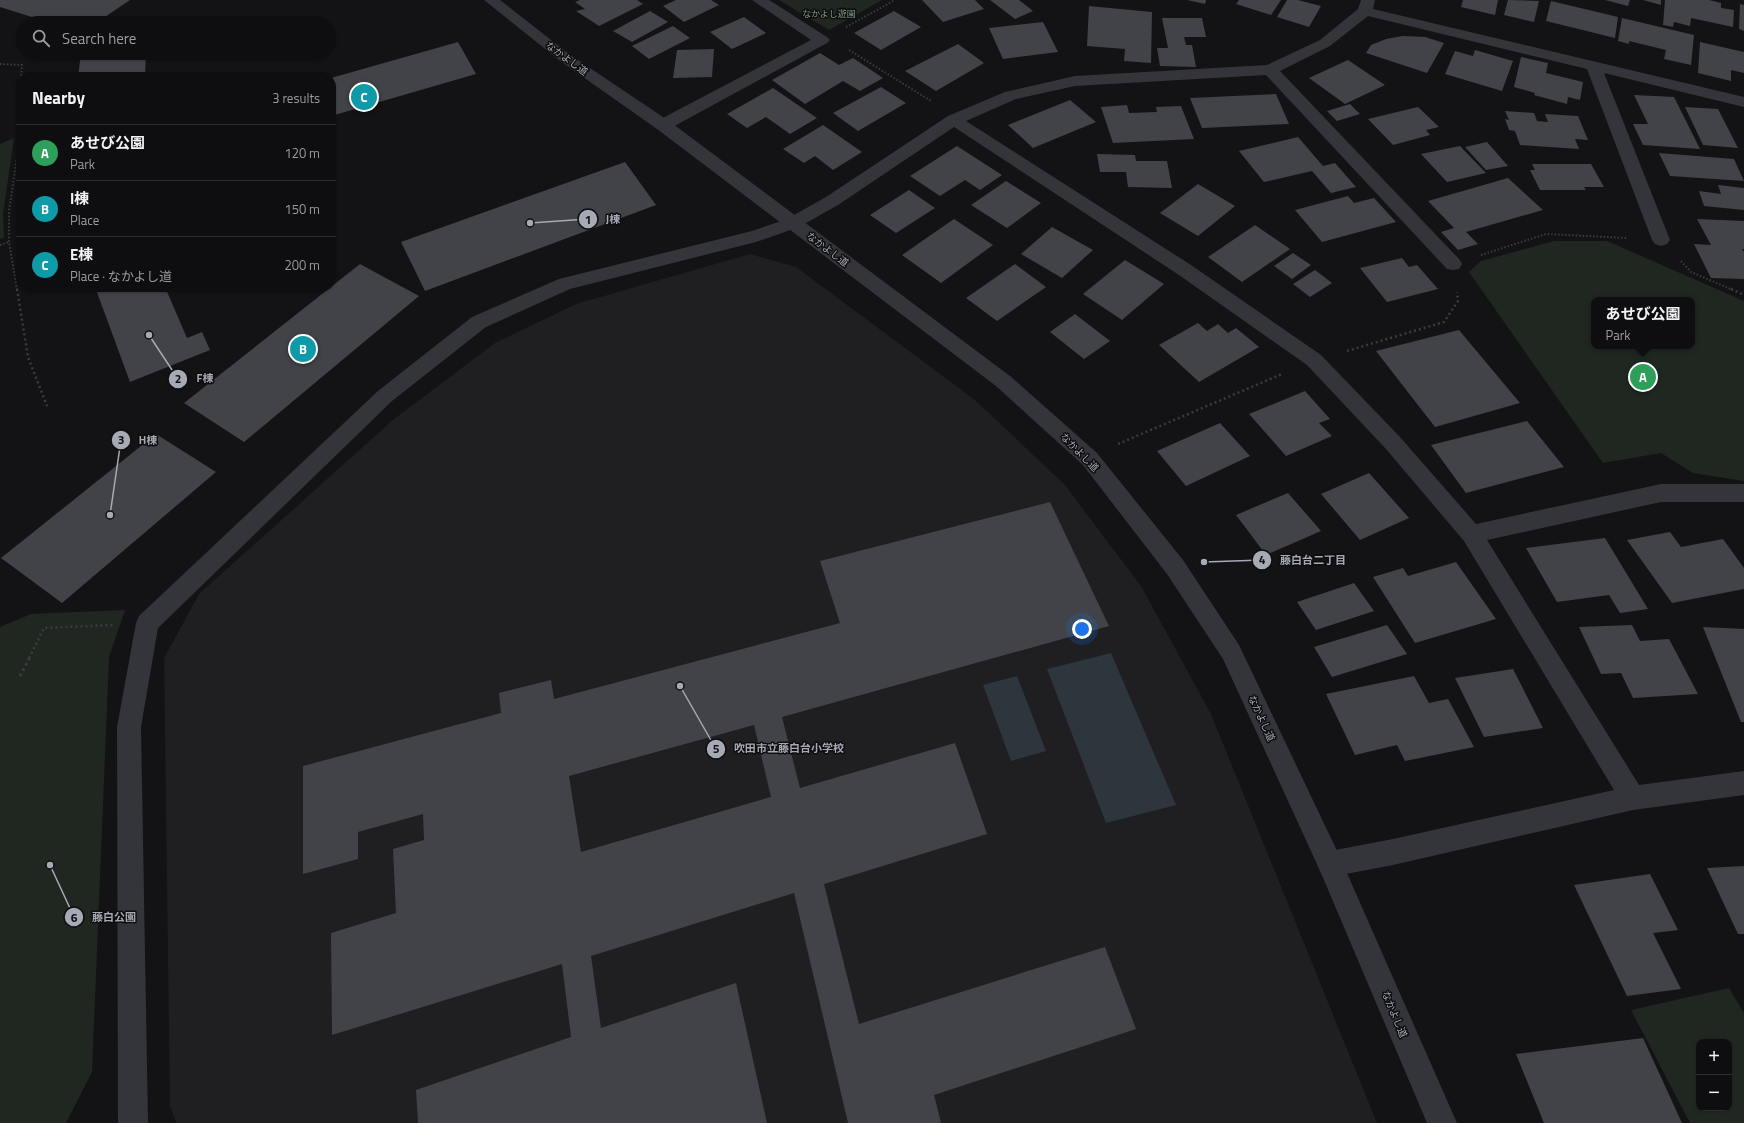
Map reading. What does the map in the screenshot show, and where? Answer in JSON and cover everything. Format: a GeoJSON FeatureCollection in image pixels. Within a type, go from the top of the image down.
{"type":"FeatureCollection","features":[{"type":"Feature","properties":{"kind":"street","name":"なかよし道"},"geometry":{"type":"LineString","coordinates":[[491,0],[564,57],[664,125],[1003,381],[1090,459],[1175,566],[1231,652],[1330,864],[1442,1123]]}},
{"type":"Feature","properties":{"kind":"street"},"geometry":{"type":"LineString","coordinates":[[664,125],[822,40],[759,0]]}},
{"type":"Feature","properties":{"kind":"street"},"geometry":{"type":"LineString","coordinates":[[133,1123],[129,727],[147,623],[385,396],[479,322],[565,284],[756,236],[793,222],[832,201],[954,120],[1011,95],[1075,81],[1270,70],[1325,43],[1366,5],[1594,67],[1744,102]]}},
{"type":"Feature","properties":{"kind":"street"},"geometry":{"type":"LineString","coordinates":[[1594,67],[1661,240]]}},
{"type":"Feature","properties":{"kind":"street"},"geometry":{"type":"LineString","coordinates":[[1270,70],[1453,264]]}},
{"type":"Feature","properties":{"kind":"street"},"geometry":{"type":"LineString","coordinates":[[954,120],[1185,270],[1314,360],[1393,442],[1472,534],[1633,798]]}},
{"type":"Feature","properties":{"kind":"street"},"geometry":{"type":"LineString","coordinates":[[1472,534],[1661,493],[1744,493]]}},
{"type":"Feature","properties":{"kind":"street"},"geometry":{"type":"LineString","coordinates":[[1330,864],[1393,852],[1633,798],[1744,783]]}},
{"type":"Feature","properties":{"kind":"path"},"geometry":{"type":"LineString","coordinates":[[822,40],[895,0]]}},
{"type":"Feature","properties":{"kind":"path"},"geometry":{"type":"LineString","coordinates":[[822,40],[848,49],[947,110],[954,120]]}},
{"type":"Feature","properties":{"kind":"path"},"geometry":{"type":"LineString","coordinates":[[0,64],[22,65],[21,72]]}},
{"type":"Feature","properties":{"kind":"path"},"geometry":{"type":"LineString","coordinates":[[16,158],[9,211],[9,242],[16,284]]}},
{"type":"Feature","properties":{"kind":"path"},"geometry":{"type":"LineString","coordinates":[[1512,245],[1546,234]]}},
{"type":"Feature","properties":{"kind":"path"},"geometry":{"type":"LineString","coordinates":[[0,245],[9,242]]}},
{"type":"Feature","properties":{"kind":"path"},"geometry":{"type":"LineString","coordinates":[[17,292],[28,357],[48,406]]}},
{"type":"Feature","properties":{"kind":"path"},"geometry":{"type":"LineString","coordinates":[[1117,444],[1314,360],[1444,322],[1458,300]]}},
{"type":"Feature","properties":{"kind":"path"},"geometry":{"type":"LineString","coordinates":[[20,676],[44,628],[147,623]]}},
{"type":"Feature","properties":{"kind":"shaded area"},"geometry":{"type":"Polygon","coordinates":[[[750,254],[796,267],[975,400],[1065,485],[1141,586],[1211,714],[1377,1123],[176,1123],[170,1105],[164,658],[199,594],[394,419],[495,343],[576,304],[750,254]]]}},
{"type":"Feature","properties":{"kind":"shaded area"},"geometry":{"type":"Polygon","coordinates":[[[1111,653],[1176,805],[1106,823],[1047,669],[1111,653]]]}},
{"type":"Feature","properties":{"kind":"shaded area"},"geometry":{"type":"Polygon","coordinates":[[[1017,676],[1046,751],[1011,761],[983,685],[1017,676]]]}},
{"type":"Feature","properties":{"kind":"green space","name":"なかよし遊園"},"geometry":{"type":"Polygon","coordinates":[[[779,0],[882,0],[829,30],[779,0]]]}},
{"type":"Feature","properties":{"kind":"green space"},"geometry":{"type":"Polygon","coordinates":[[[14,138],[3,214],[4,238],[0,239],[0,144],[14,138]]]}},
{"type":"Feature","properties":{"kind":"green space"},"geometry":{"type":"Polygon","coordinates":[[[1554,241],[1607,241],[1744,301],[1744,481],[1693,473],[1661,453],[1603,463],[1469,272],[1481,261],[1554,241]]]}},
{"type":"Feature","properties":{"kind":"green space"},"geometry":{"type":"Polygon","coordinates":[[[125,610],[109,657],[92,1072],[66,1123],[0,1123],[0,627],[31,614],[125,610]]]}},
{"type":"Feature","properties":{"kind":"green space"},"geometry":{"type":"Polygon","coordinates":[[[1729,988],[1744,1013],[1744,1123],[1690,1123],[1631,1010],[1729,988]]]}},
{"type":"Feature","properties":{"kind":"building"},"geometry":{"type":"Polygon","coordinates":[[[0,0],[130,0],[106,16],[29,16],[0,7],[0,0]]]}},
{"type":"Feature","properties":{"kind":"building"},"geometry":{"type":"Polygon","coordinates":[[[580,0],[637,0],[643,4],[599,26],[576,11],[585,9],[575,2],[580,0]]]}},
{"type":"Feature","properties":{"kind":"building"},"geometry":{"type":"Polygon","coordinates":[[[676,0],[711,0],[719,5],[684,22],[663,6],[676,0]]]}},
{"type":"Feature","properties":{"kind":"building"},"geometry":{"type":"Polygon","coordinates":[[[922,0],[975,0],[984,9],[943,22],[922,0]]]}},
{"type":"Feature","properties":{"kind":"building"},"geometry":{"type":"Polygon","coordinates":[[[990,0],[1019,0],[1033,11],[1015,19],[990,0]]]}},
{"type":"Feature","properties":{"kind":"building"},"geometry":{"type":"Polygon","coordinates":[[[1187,0],[1206,0],[1205,4],[1187,0]]]}},
{"type":"Feature","properties":{"kind":"building"},"geometry":{"type":"Polygon","coordinates":[[[1239,0],[1281,0],[1271,15],[1236,4],[1239,0]]]}},
{"type":"Feature","properties":{"kind":"building"},"geometry":{"type":"Polygon","coordinates":[[[1287,0],[1298,0],[1321,6],[1309,27],[1277,17],[1287,0]]]}},
{"type":"Feature","properties":{"kind":"building"},"geometry":{"type":"Polygon","coordinates":[[[1463,0],[1498,0],[1495,15],[1461,7],[1463,0]]]}},
{"type":"Feature","properties":{"kind":"building"},"geometry":{"type":"Polygon","coordinates":[[[1508,0],[1539,1],[1534,22],[1504,15],[1508,0]]]}},
{"type":"Feature","properties":{"kind":"building"},"geometry":{"type":"Polygon","coordinates":[[[1605,0],[1630,0],[1628,6],[1605,0]]]}},
{"type":"Feature","properties":{"kind":"building"},"geometry":{"type":"Polygon","coordinates":[[[1643,0],[1661,0],[1661,5],[1643,0]]]}},
{"type":"Feature","properties":{"kind":"building"},"geometry":{"type":"Polygon","coordinates":[[[1665,0],[1709,0],[1721,3],[1721,8],[1734,10],[1733,27],[1691,18],[1690,26],[1674,22],[1673,27],[1663,25],[1665,0]]]}},
{"type":"Feature","properties":{"kind":"building"},"geometry":{"type":"Polygon","coordinates":[[[1551,1],[1618,17],[1615,38],[1546,21],[1551,1]]]}},
{"type":"Feature","properties":{"kind":"building"},"geometry":{"type":"Polygon","coordinates":[[[1740,4],[1744,5],[1744,31],[1739,29],[1740,4]]]}},
{"type":"Feature","properties":{"kind":"building"},"geometry":{"type":"Polygon","coordinates":[[[1089,6],[1152,12],[1151,63],[1124,61],[1125,49],[1087,46],[1089,6]]]}},
{"type":"Feature","properties":{"kind":"building"},"geometry":{"type":"Polygon","coordinates":[[[650,11],[668,22],[632,42],[613,31],[650,11]]]}},
{"type":"Feature","properties":{"kind":"building"},"geometry":{"type":"Polygon","coordinates":[[[894,11],[921,27],[881,50],[854,33],[894,11]]]}},
{"type":"Feature","properties":{"kind":"building"},"geometry":{"type":"Polygon","coordinates":[[[744,17],[766,33],[732,49],[710,32],[744,17]]]}},
{"type":"Feature","properties":{"kind":"building"},"geometry":{"type":"Polygon","coordinates":[[[1162,18],[1202,18],[1206,37],[1184,37],[1186,45],[1192,45],[1196,67],[1160,66],[1157,48],[1168,48],[1162,18]]]}},
{"type":"Feature","properties":{"kind":"building"},"geometry":{"type":"Polygon","coordinates":[[[1622,18],[1694,35],[1691,65],[1664,59],[1666,50],[1629,41],[1629,44],[1618,41],[1622,18]]]}},
{"type":"Feature","properties":{"kind":"building"},"geometry":{"type":"Polygon","coordinates":[[[1043,22],[1058,52],[1003,59],[989,28],[1043,22]]]}},
{"type":"Feature","properties":{"kind":"building"},"geometry":{"type":"Polygon","coordinates":[[[673,26],[690,38],[649,59],[632,46],[673,26]]]}},
{"type":"Feature","properties":{"kind":"building"},"geometry":{"type":"Polygon","coordinates":[[[1403,36],[1425,37],[1444,43],[1427,73],[1366,53],[1371,45],[1386,39],[1403,36]]]}},
{"type":"Feature","properties":{"kind":"building"},"geometry":{"type":"Polygon","coordinates":[[[458,42],[476,74],[336,115],[336,77],[458,42]]]}},
{"type":"Feature","properties":{"kind":"building"},"geometry":{"type":"Polygon","coordinates":[[[1700,42],[1744,52],[1744,73],[1731,70],[1731,81],[1698,73],[1700,42]]]}},
{"type":"Feature","properties":{"kind":"building"},"geometry":{"type":"Polygon","coordinates":[[[958,44],[984,63],[936,91],[905,71],[958,44]]]}},
{"type":"Feature","properties":{"kind":"building"},"geometry":{"type":"Polygon","coordinates":[[[714,49],[712,77],[673,78],[677,50],[714,49]]]}},
{"type":"Feature","properties":{"kind":"building"},"geometry":{"type":"Polygon","coordinates":[[[1475,50],[1513,61],[1502,91],[1445,74],[1455,51],[1473,56],[1475,50]]]}},
{"type":"Feature","properties":{"kind":"building"},"geometry":{"type":"Polygon","coordinates":[[[820,53],[839,65],[853,58],[883,78],[860,91],[843,81],[805,104],[772,80],[820,53]]]}},
{"type":"Feature","properties":{"kind":"building"},"geometry":{"type":"Polygon","coordinates":[[[1521,57],[1548,63],[1546,73],[1583,82],[1580,100],[1568,97],[1567,104],[1534,95],[1535,93],[1514,87],[1521,57]]]}},
{"type":"Feature","properties":{"kind":"building"},"geometry":{"type":"Polygon","coordinates":[[[80,60],[146,60],[145,72],[79,72],[80,60]]]}},
{"type":"Feature","properties":{"kind":"building"},"geometry":{"type":"Polygon","coordinates":[[[1348,60],[1385,85],[1345,104],[1309,78],[1348,60]]]}},
{"type":"Feature","properties":{"kind":"building"},"geometry":{"type":"Polygon","coordinates":[[[881,87],[906,103],[858,131],[833,113],[881,87]]]}},
{"type":"Feature","properties":{"kind":"building"},"geometry":{"type":"Polygon","coordinates":[[[773,88],[817,118],[790,134],[766,117],[747,128],[727,114],[773,88]]]}},
{"type":"Feature","properties":{"kind":"building"},"geometry":{"type":"Polygon","coordinates":[[[1276,94],[1289,124],[1202,128],[1190,98],[1276,94]]]}},
{"type":"Feature","properties":{"kind":"building"},"geometry":{"type":"Polygon","coordinates":[[[1634,95],[1674,97],[1700,149],[1643,145],[1633,124],[1648,124],[1634,95]]]}},
{"type":"Feature","properties":{"kind":"building"},"geometry":{"type":"Polygon","coordinates":[[[1070,100],[1096,122],[1033,148],[1008,125],[1070,100]]]}},
{"type":"Feature","properties":{"kind":"building"},"geometry":{"type":"Polygon","coordinates":[[[1350,104],[1360,114],[1337,121],[1327,111],[1350,104]]]}},
{"type":"Feature","properties":{"kind":"building"},"geometry":{"type":"Polygon","coordinates":[[[1127,105],[1129,113],[1157,112],[1156,107],[1181,106],[1194,139],[1113,143],[1101,107],[1127,105]]]}},
{"type":"Feature","properties":{"kind":"building"},"geometry":{"type":"Polygon","coordinates":[[[1418,107],[1439,127],[1426,130],[1430,135],[1393,145],[1368,119],[1418,107]]]}},
{"type":"Feature","properties":{"kind":"building"},"geometry":{"type":"Polygon","coordinates":[[[1685,107],[1718,109],[1738,148],[1703,145],[1685,107]]]}},
{"type":"Feature","properties":{"kind":"building"},"geometry":{"type":"Polygon","coordinates":[[[1505,111],[1534,113],[1537,121],[1548,122],[1545,114],[1578,116],[1588,140],[1575,139],[1579,149],[1520,145],[1515,131],[1509,130],[1505,119],[1509,120],[1505,111]]]}},
{"type":"Feature","properties":{"kind":"building"},"geometry":{"type":"Polygon","coordinates":[[[823,125],[862,152],[833,170],[815,156],[804,163],[783,149],[823,125]]]}},
{"type":"Feature","properties":{"kind":"building"},"geometry":{"type":"Polygon","coordinates":[[[1298,137],[1323,166],[1335,163],[1356,187],[1331,193],[1312,171],[1264,182],[1239,151],[1298,137]]]}},
{"type":"Feature","properties":{"kind":"building"},"geometry":{"type":"Polygon","coordinates":[[[1487,142],[1508,166],[1486,170],[1465,147],[1487,142]]]}},
{"type":"Feature","properties":{"kind":"building"},"geometry":{"type":"Polygon","coordinates":[[[957,146],[1002,175],[980,190],[965,180],[940,196],[910,176],[957,146]]]}},
{"type":"Feature","properties":{"kind":"building"},"geometry":{"type":"Polygon","coordinates":[[[1460,146],[1486,173],[1447,182],[1421,154],[1460,146]]]}},
{"type":"Feature","properties":{"kind":"building"},"geometry":{"type":"Polygon","coordinates":[[[1659,153],[1734,159],[1744,181],[1670,176],[1659,153]]]}},
{"type":"Feature","properties":{"kind":"building"},"geometry":{"type":"Polygon","coordinates":[[[1097,154],[1135,155],[1136,161],[1167,161],[1172,188],[1128,187],[1126,172],[1100,172],[1097,154]]]}},
{"type":"Feature","properties":{"kind":"building"},"geometry":{"type":"Polygon","coordinates":[[[625,162],[656,205],[425,291],[401,242],[625,162]]]}},
{"type":"Feature","properties":{"kind":"building"},"geometry":{"type":"Polygon","coordinates":[[[1532,164],[1591,164],[1604,187],[1584,187],[1586,190],[1540,190],[1530,170],[1535,170],[1532,164]]]}},
{"type":"Feature","properties":{"kind":"building"},"geometry":{"type":"Polygon","coordinates":[[[1508,178],[1543,210],[1466,232],[1478,244],[1458,250],[1441,232],[1454,228],[1428,201],[1508,178]]]}},
{"type":"Feature","properties":{"kind":"building"},"geometry":{"type":"Polygon","coordinates":[[[1006,181],[1041,203],[1007,228],[971,205],[1006,181]]]}},
{"type":"Feature","properties":{"kind":"building"},"geometry":{"type":"Polygon","coordinates":[[[1198,184],[1235,206],[1198,236],[1160,213],[1198,184]]]}},
{"type":"Feature","properties":{"kind":"building"},"geometry":{"type":"Polygon","coordinates":[[[1718,185],[1744,188],[1744,210],[1704,206],[1699,191],[1721,194],[1718,185]]]}},
{"type":"Feature","properties":{"kind":"building"},"geometry":{"type":"Polygon","coordinates":[[[909,190],[935,208],[896,233],[870,215],[909,190]]]}},
{"type":"Feature","properties":{"kind":"building"},"geometry":{"type":"Polygon","coordinates":[[[1348,196],[1354,203],[1374,198],[1396,222],[1322,242],[1295,210],[1348,196]]]}},
{"type":"Feature","properties":{"kind":"building"},"geometry":{"type":"Polygon","coordinates":[[[954,219],[993,245],[941,283],[902,255],[954,219]]]}},
{"type":"Feature","properties":{"kind":"building"},"geometry":{"type":"Polygon","coordinates":[[[1697,219],[1744,221],[1744,249],[1742,249],[1744,252],[1744,279],[1711,278],[1694,244],[1711,245],[1697,219]]]}},
{"type":"Feature","properties":{"kind":"building"},"geometry":{"type":"Polygon","coordinates":[[[1255,225],[1290,249],[1242,282],[1208,257],[1255,225]]]}},
{"type":"Feature","properties":{"kind":"building"},"geometry":{"type":"Polygon","coordinates":[[[1052,227],[1093,250],[1062,278],[1021,254],[1052,227]]]}},
{"type":"Feature","properties":{"kind":"building"},"geometry":{"type":"Polygon","coordinates":[[[1293,253],[1311,265],[1292,279],[1274,266],[1293,253]]]}},
{"type":"Feature","properties":{"kind":"building"},"geometry":{"type":"Polygon","coordinates":[[[1402,258],[1409,267],[1417,265],[1438,289],[1387,302],[1360,268],[1402,258]]]}},
{"type":"Feature","properties":{"kind":"building"},"geometry":{"type":"Polygon","coordinates":[[[1125,260],[1164,284],[1122,320],[1083,294],[1125,260]]]}},
{"type":"Feature","properties":{"kind":"building"},"geometry":{"type":"Polygon","coordinates":[[[360,264],[419,296],[244,442],[184,403],[325,292],[336,292],[336,283],[360,264]]]}},
{"type":"Feature","properties":{"kind":"building"},"geometry":{"type":"Polygon","coordinates":[[[1015,264],[1046,287],[997,321],[966,298],[1015,264]]]}},
{"type":"Feature","properties":{"kind":"building"},"geometry":{"type":"Polygon","coordinates":[[[1315,270],[1332,283],[1310,297],[1293,284],[1315,270]]]}},
{"type":"Feature","properties":{"kind":"building"},"geometry":{"type":"Polygon","coordinates":[[[97,292],[167,292],[187,338],[202,332],[210,350],[130,382],[97,292]]]}},
{"type":"Feature","properties":{"kind":"building"},"geometry":{"type":"Polygon","coordinates":[[[1075,314],[1110,341],[1084,359],[1050,332],[1075,314]]]}},
{"type":"Feature","properties":{"kind":"building"},"geometry":{"type":"Polygon","coordinates":[[[1198,323],[1207,331],[1218,324],[1228,333],[1236,328],[1259,347],[1199,382],[1159,345],[1198,323]]]}},
{"type":"Feature","properties":{"kind":"building"},"geometry":{"type":"Polygon","coordinates":[[[1459,330],[1520,403],[1435,427],[1376,351],[1459,330]]]}},
{"type":"Feature","properties":{"kind":"building"},"geometry":{"type":"Polygon","coordinates":[[[1305,391],[1330,419],[1319,423],[1332,436],[1286,456],[1249,414],[1305,391]]]}},
{"type":"Feature","properties":{"kind":"building"},"geometry":{"type":"Polygon","coordinates":[[[1527,421],[1564,467],[1466,493],[1431,445],[1527,421]]]}},
{"type":"Feature","properties":{"kind":"building"},"geometry":{"type":"Polygon","coordinates":[[[1220,423],[1250,456],[1186,486],[1157,451],[1220,423]]]}},
{"type":"Feature","properties":{"kind":"building"},"geometry":{"type":"Polygon","coordinates":[[[156,434],[216,472],[62,603],[1,558],[156,434]]]}},
{"type":"Feature","properties":{"kind":"building"},"geometry":{"type":"Polygon","coordinates":[[[1369,473],[1409,518],[1360,540],[1321,494],[1369,473]]]}},
{"type":"Feature","properties":{"kind":"building"},"geometry":{"type":"Polygon","coordinates":[[[1288,493],[1321,531],[1266,555],[1236,515],[1288,493]]]}},
{"type":"Feature","properties":{"kind":"building"},"geometry":{"type":"Polygon","coordinates":[[[1050,502],[1109,626],[782,717],[800,788],[955,743],[987,834],[824,884],[859,1024],[1105,947],[1136,1029],[934,1095],[941,1123],[848,1123],[794,893],[591,956],[601,1028],[736,983],[767,1123],[418,1123],[416,1090],[571,1037],[562,964],[332,1035],[331,933],[396,913],[393,849],[424,840],[423,814],[358,832],[358,859],[303,874],[303,766],[501,713],[499,693],[551,680],[554,699],[840,623],[820,561],[1050,502]],[[754,725],[569,776],[581,852],[771,797],[754,725]]]}},
{"type":"Feature","properties":{"kind":"building"},"geometry":{"type":"Polygon","coordinates":[[[1670,532],[1681,547],[1723,539],[1744,568],[1744,589],[1672,603],[1627,540],[1670,532]]]}},
{"type":"Feature","properties":{"kind":"building"},"geometry":{"type":"Polygon","coordinates":[[[1605,538],[1648,609],[1620,613],[1609,595],[1557,602],[1526,548],[1605,538]]]}},
{"type":"Feature","properties":{"kind":"building"},"geometry":{"type":"Polygon","coordinates":[[[1456,562],[1496,619],[1415,643],[1373,577],[1403,568],[1408,576],[1456,562]]]}},
{"type":"Feature","properties":{"kind":"building"},"geometry":{"type":"Polygon","coordinates":[[[1354,583],[1374,611],[1316,630],[1297,602],[1354,583]]]}},
{"type":"Feature","properties":{"kind":"building"},"geometry":{"type":"Polygon","coordinates":[[[1387,625],[1407,654],[1332,677],[1314,647],[1387,625]]]}},
{"type":"Feature","properties":{"kind":"building"},"geometry":{"type":"Polygon","coordinates":[[[1632,625],[1640,641],[1669,639],[1698,694],[1633,698],[1621,673],[1601,674],[1579,627],[1632,625]]]}},
{"type":"Feature","properties":{"kind":"building"},"geometry":{"type":"Polygon","coordinates":[[[1703,627],[1744,629],[1744,722],[1741,722],[1703,627]]]}},
{"type":"Feature","properties":{"kind":"building"},"geometry":{"type":"Polygon","coordinates":[[[1513,669],[1543,728],[1484,737],[1455,678],[1513,669]]]}},
{"type":"Feature","properties":{"kind":"building"},"geometry":{"type":"Polygon","coordinates":[[[1414,676],[1429,703],[1448,699],[1474,747],[1405,761],[1397,745],[1355,755],[1326,694],[1414,676]]]}},
{"type":"Feature","properties":{"kind":"building"},"geometry":{"type":"Polygon","coordinates":[[[1744,866],[1744,934],[1738,934],[1707,868],[1744,866]]]}},
{"type":"Feature","properties":{"kind":"building"},"geometry":{"type":"Polygon","coordinates":[[[1650,874],[1678,930],[1653,933],[1681,989],[1627,996],[1574,885],[1650,874]]]}},
{"type":"Feature","properties":{"kind":"building"},"geometry":{"type":"Polygon","coordinates":[[[1643,1038],[1682,1123],[1544,1123],[1516,1054],[1643,1038]]]}},
{"type":"Feature","properties":{"kind":"place","name":"E棟"},"geometry":{"type":"Point","coordinates":[364,97]}},
{"type":"Feature","properties":{"kind":"place","name":"J棟"},"geometry":{"type":"Point","coordinates":[530,223]}},
{"type":"Feature","properties":{"kind":"place","name":"F棟"},"geometry":{"type":"Point","coordinates":[149,335]}},
{"type":"Feature","properties":{"kind":"place","name":"I棟"},"geometry":{"type":"Point","coordinates":[303,349]}},
{"type":"Feature","properties":{"kind":"place","name":"あせび公園"},"geometry":{"type":"Point","coordinates":[1643,377]}},
{"type":"Feature","properties":{"kind":"place","name":"H棟"},"geometry":{"type":"Point","coordinates":[110,515]}},
{"type":"Feature","properties":{"kind":"place","name":"藤白台二丁目"},"geometry":{"type":"Point","coordinates":[1204,562]}},
{"type":"Feature","properties":{"kind":"place","name":"吹田市立藤白台小学校"},"geometry":{"type":"Point","coordinates":[680,686]}},
{"type":"Feature","properties":{"kind":"place","name":"藤白公園"},"geometry":{"type":"Point","coordinates":[50,865]}}]}
